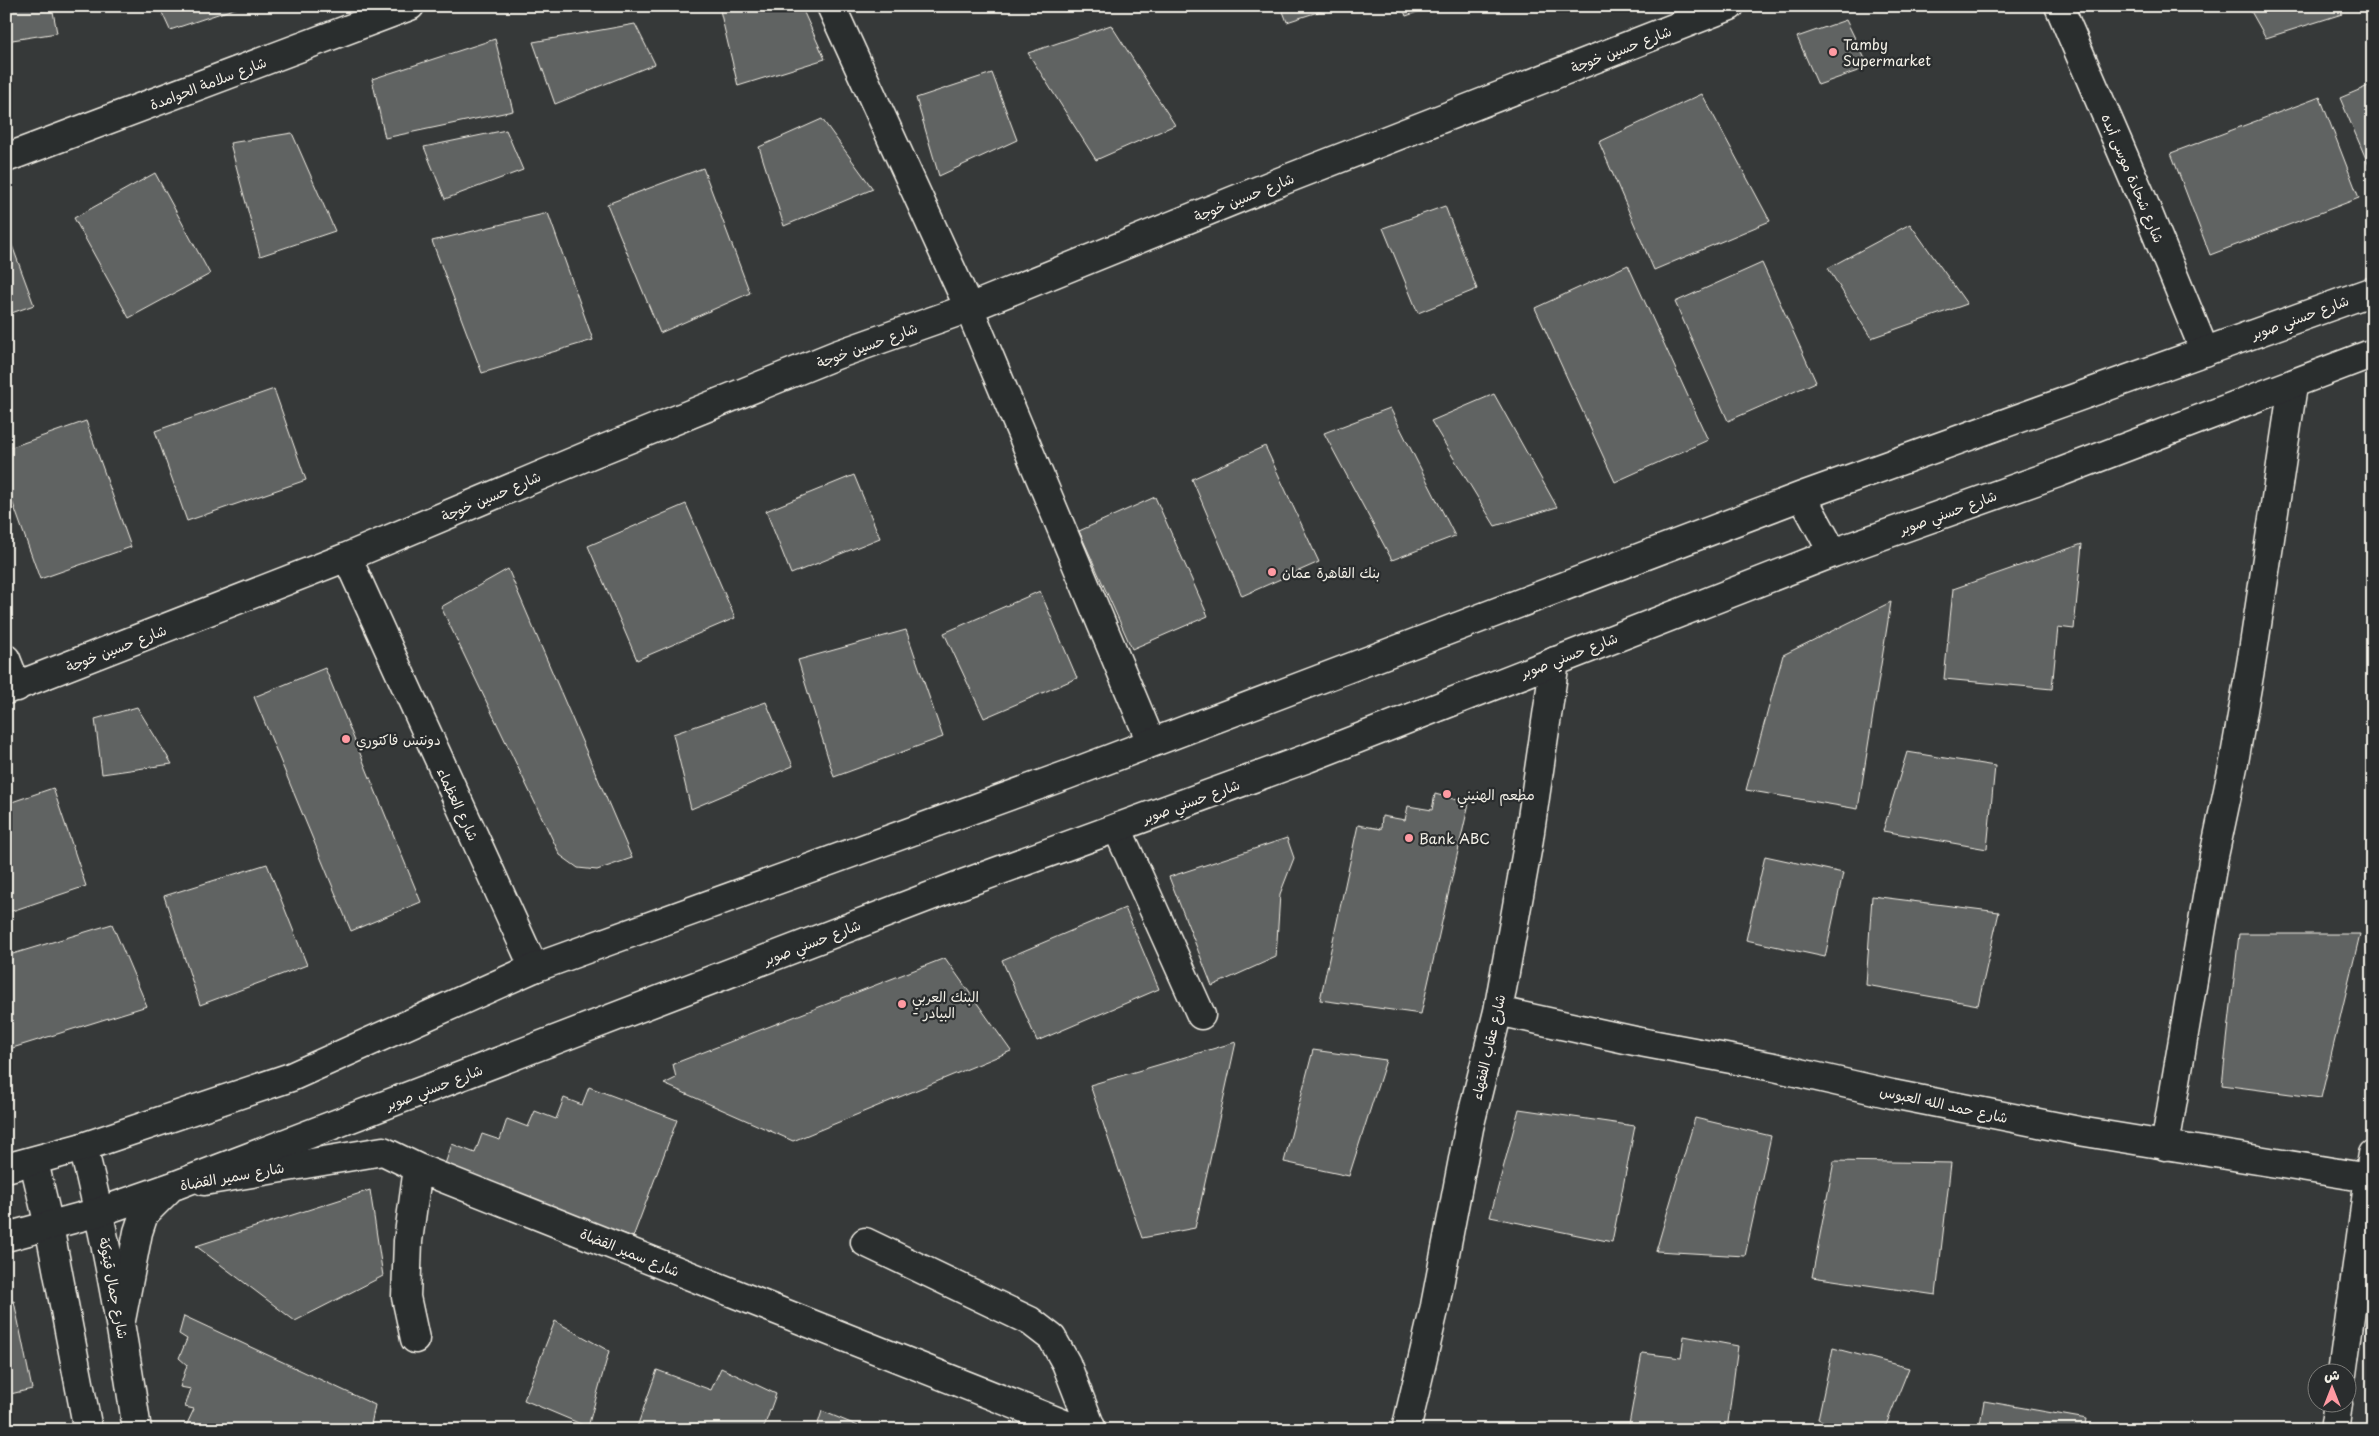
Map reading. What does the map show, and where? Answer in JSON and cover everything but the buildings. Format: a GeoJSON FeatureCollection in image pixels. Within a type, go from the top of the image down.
{"type":"FeatureCollection","features":[{"type":"Feature","properties":{"kind":"street","name":"شارع سلامة الحوامدة"},"geometry":{"type":"LineString","coordinates":[[6,158],[410,6]]}},
{"type":"Feature","properties":{"kind":"street"},"geometry":{"type":"LineString","coordinates":[[831,6],[969,308],[1151,742]]}},
{"type":"Feature","properties":{"kind":"street","name":"شارع حسين خوجة"},"geometry":{"type":"LineString","coordinates":[[12,688],[347,556],[818,362],[969,308],[1279,182],[1730,6]]}},
{"type":"Feature","properties":{"kind":"street","name":"شارع شحادة موسى أبده"},"geometry":{"type":"LineString","coordinates":[[2059,6],[2142,196],[2205,352]]}},
{"type":"Feature","properties":{"kind":"street","name":"شارع حسني صوبر"},"geometry":{"type":"LineString","coordinates":[[6,1168],[34,1162],[83,1147],[291,1077],[534,968],[1151,742],[1802,496],[2373,291]]}},
{"type":"Feature","properties":{"kind":"street","name":"شارع حسني صوبر"},"geometry":{"type":"LineString","coordinates":[[6,1237],[99,1212],[171,1187],[947,890],[1308,758],[1833,553],[2058,473],[2373,353]]}},
{"type":"Feature","properties":{"kind":"street"},"geometry":{"type":"LineString","coordinates":[[2164,1146],[2214,856],[2249,677],[2293,385]]}},
{"type":"Feature","properties":{"kind":"street"},"geometry":{"type":"LineString","coordinates":[[1802,496],[1833,553]]}},
{"type":"Feature","properties":{"kind":"street","name":"شارع العظماء"},"geometry":{"type":"LineString","coordinates":[[347,556],[534,968]]}},
{"type":"Feature","properties":{"kind":"street"},"geometry":{"type":"LineString","coordinates":[[6,659],[12,688]]}},
{"type":"Feature","properties":{"kind":"street","name":"شارع عقاب الفقهاء"},"geometry":{"type":"LineString","coordinates":[[1406,1430],[1435,1306],[1469,1128],[1498,1011],[1528,845],[1555,661]]}},
{"type":"Feature","properties":{"kind":"street"},"geometry":{"type":"LineString","coordinates":[[1117,828],[1200,1015]]}},
{"type":"Feature","properties":{"kind":"street","name":"شارع حمد الله العبوس"},"geometry":{"type":"LineString","coordinates":[[1498,1011],[1635,1041],[1774,1066],[1983,1112],[2164,1146],[2371,1166]]}},
{"type":"Feature","properties":{"kind":"street","name":"شارع جمال قيتوكة"},"geometry":{"type":"LineString","coordinates":[[83,1147],[99,1212],[121,1320],[137,1430]]}},
{"type":"Feature","properties":{"kind":"street","name":"شارع سمير القضاة"},"geometry":{"type":"LineString","coordinates":[[171,1187],[384,1151],[418,1168],[1079,1430]]}},
{"type":"Feature","properties":{"kind":"street"},"geometry":{"type":"LineString","coordinates":[[34,1162],[50,1226],[88,1430]]}},
{"type":"Feature","properties":{"kind":"street"},"geometry":{"type":"LineString","coordinates":[[2343,1364],[2371,1166]]}},
{"type":"Feature","properties":{"kind":"street"},"geometry":{"type":"LineString","coordinates":[[415,1339],[406,1297],[408,1241],[418,1168]]}},
{"type":"Feature","properties":{"kind":"street"},"geometry":{"type":"LineString","coordinates":[[121,1320],[138,1232],[144,1214],[171,1187]]}},
{"type":"Feature","properties":{"kind":"street"},"geometry":{"type":"LineString","coordinates":[[865,1242],[1030,1321],[1052,1338],[1066,1363],[1092,1430]]}},
{"type":"Feature","properties":{"kind":"street"},"geometry":{"type":"LineString","coordinates":[[2334,1430],[2336,1414]]}},
{"type":"Feature","properties":{"kind":"place","name":"Tamby Supermarket"},"geometry":{"type":"Point","coordinates":[1833,52]}},
{"type":"Feature","properties":{"kind":"place","name":"بنك القاهرة عمان"},"geometry":{"type":"Point","coordinates":[1272,572]}},
{"type":"Feature","properties":{"kind":"place","name":"دونتس فاكتوري"},"geometry":{"type":"Point","coordinates":[346,739]}},
{"type":"Feature","properties":{"kind":"place","name":"مطعم الهنيني"},"geometry":{"type":"Point","coordinates":[1447,794]}},
{"type":"Feature","properties":{"kind":"place","name":"Bank ABC"},"geometry":{"type":"Point","coordinates":[1409,838]}},
{"type":"Feature","properties":{"kind":"place","name":"البنك العربي - البيادر"},"geometry":{"type":"Point","coordinates":[902,1004]}}]}
